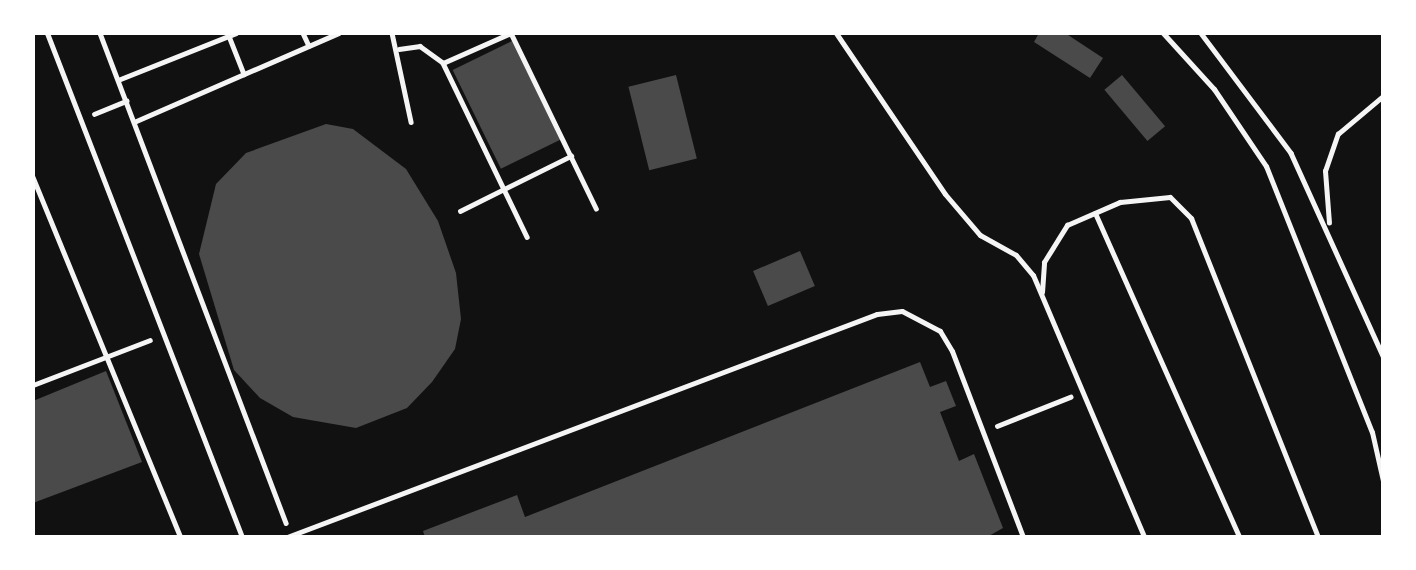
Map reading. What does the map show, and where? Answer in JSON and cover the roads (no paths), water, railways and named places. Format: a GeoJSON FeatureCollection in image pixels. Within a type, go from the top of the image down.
{"type":"FeatureCollection","features":[{"type":"Feature","properties":{"kind":"lane"},"geometry":{"type":"LineString","coordinates":[[47,33],[242,537]]}},
{"type":"Feature","properties":{"kind":"lane"},"geometry":{"type":"LineString","coordinates":[[836,33],[945,194],[980,236],[1016,254],[1041,295],[1144,537]]}},
{"type":"Feature","properties":{"kind":"lane"},"geometry":{"type":"LineString","coordinates":[[1163,33],[1214,89],[1266,166],[1372,432],[1383,481]]}},
{"type":"Feature","properties":{"kind":"lane"},"geometry":{"type":"LineString","coordinates":[[1041,295],[1044,262],[1067,225],[1120,202],[1170,197],[1191,218],[1318,537]]}},
{"type":"Feature","properties":{"kind":"lane"},"geometry":{"type":"LineString","coordinates":[[1096,213],[1240,537]]}},
{"type":"Feature","properties":{"kind":"lane"},"geometry":{"type":"LineString","coordinates":[[288,536],[877,314],[902,311],[940,331],[952,352],[1023,537]]}}]}
